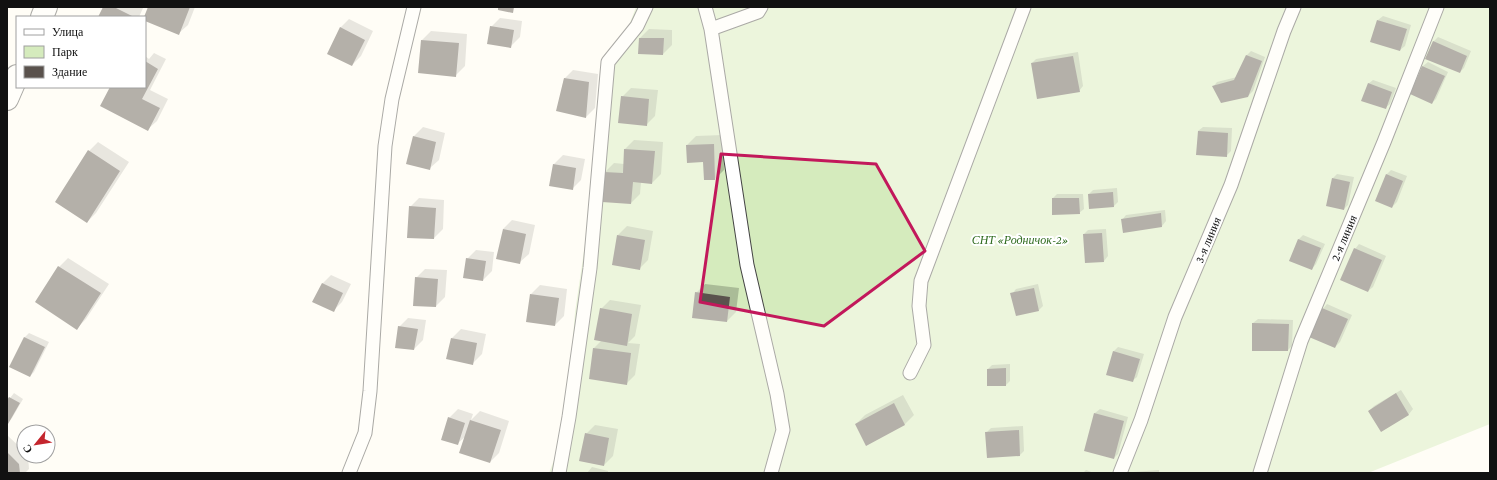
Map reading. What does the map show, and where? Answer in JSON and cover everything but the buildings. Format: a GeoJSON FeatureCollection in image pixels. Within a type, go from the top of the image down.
{"type":"FeatureCollection","features":[{"type":"Feature","properties":{"kind":"street"},"geometry":{"type":"LineString","coordinates":[[7,99],[16,78]]}},
{"type":"Feature","properties":{"kind":"lane"},"geometry":{"type":"LineString","coordinates":[[349,473],[365,433],[370,391],[385,146],[392,99],[414,7]]}},
{"type":"Feature","properties":{"kind":"lane"},"geometry":{"type":"LineString","coordinates":[[560,473],[570,417],[590,268],[608,62],[637,26],[646,7]]}},
{"type":"Feature","properties":{"kind":"lane"},"geometry":{"type":"LineString","coordinates":[[705,7],[711,30],[747,265],[777,394],[783,430],[771,473]]}},
{"type":"Feature","properties":{"kind":"lane"},"geometry":{"type":"LineString","coordinates":[[711,30],[758,12],[761,7]]}},
{"type":"Feature","properties":{"kind":"lane"},"geometry":{"type":"LineString","coordinates":[[910,373],[924,345],[919,306],[921,281],[1024,7]]}},
{"type":"Feature","properties":{"kind":"lane","name":"3-я линия"},"geometry":{"type":"LineString","coordinates":[[1120,473],[1141,420],[1175,317],[1231,186],[1284,31],[1294,7]]}},
{"type":"Feature","properties":{"kind":"lane","name":"2-я линия"},"geometry":{"type":"LineString","coordinates":[[1260,473],[1301,341],[1384,142],[1437,7]]}},
{"type":"Feature","properties":{"kind":"highlighted area"},"geometry":{"type":"Polygon","coordinates":[[[721,154],[876,164],[925,251],[824,326],[700,302],[721,154]]]}},
{"type":"Feature","properties":{"kind":"green space","name":"СНТ «Родничок-2»"},"geometry":{"type":"Polygon","coordinates":[[[636,7],[1490,7],[1490,424],[1368,473],[549,473],[566,429],[575,312],[610,76],[636,7]]]}}]}
